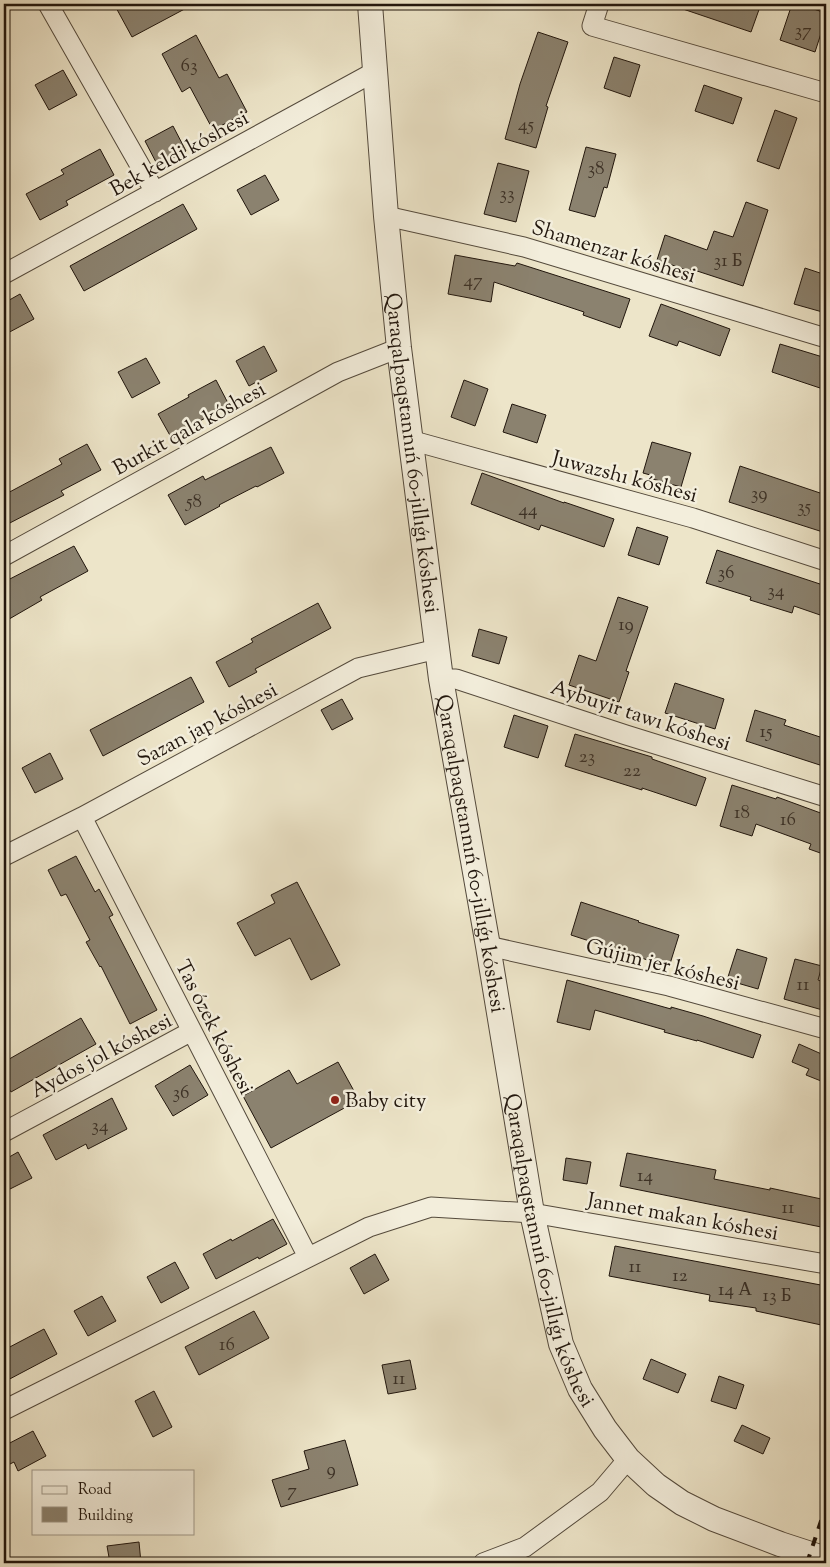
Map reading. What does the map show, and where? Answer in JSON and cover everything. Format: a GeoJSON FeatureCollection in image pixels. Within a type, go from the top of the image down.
{"type":"FeatureCollection","features":[{"type":"Feature","properties":{"kind":"street"},"geometry":{"type":"LineString","coordinates":[[48,4],[155,192]]}},
{"type":"Feature","properties":{"kind":"street","name":"Qaraqalpaqstannıń 60-jıllıǵı kóshesi"},"geometry":{"type":"LineString","coordinates":[[370,4],[386,216],[399,348],[441,679],[532,1213],[561,1344],[580,1390],[605,1429],[628,1459],[656,1485],[682,1503],[714,1519],[826,1559]]}},
{"type":"Feature","properties":{"kind":"street"},"geometry":{"type":"LineString","coordinates":[[599,4],[592,26],[826,93]]}},
{"type":"Feature","properties":{"kind":"street","name":"Bek keldi kóshesi"},"geometry":{"type":"LineString","coordinates":[[4,274],[376,71]]}},
{"type":"Feature","properties":{"kind":"street","name":"Shamenzar kóshesi"},"geometry":{"type":"LineString","coordinates":[[386,216],[405,222],[524,247],[826,338]]}},
{"type":"Feature","properties":{"kind":"street","name":"Burkit qala kóshesi"},"geometry":{"type":"LineString","coordinates":[[4,556],[338,372],[399,348]]}},
{"type":"Feature","properties":{"kind":"street","name":"Juwazshı kóshesi"},"geometry":{"type":"LineString","coordinates":[[410,440],[694,518],[826,561]]}},
{"type":"Feature","properties":{"kind":"street","name":"Sazan jap kóshesi"},"geometry":{"type":"LineString","coordinates":[[4,856],[82,817],[358,668],[437,649]]}},
{"type":"Feature","properties":{"kind":"street","name":"Aybuyir tawı kóshesi"},"geometry":{"type":"LineString","coordinates":[[441,679],[456,679],[626,735],[826,797]]}},
{"type":"Feature","properties":{"kind":"street","name":"Tas ózek kóshesi"},"geometry":{"type":"LineString","coordinates":[[82,817],[308,1257]]}},
{"type":"Feature","properties":{"kind":"street","name":"Gújim jer kóshesi"},"geometry":{"type":"LineString","coordinates":[[488,946],[669,986],[826,1029]]}},
{"type":"Feature","properties":{"kind":"street","name":"Aydos jol kóshesi"},"geometry":{"type":"LineString","coordinates":[[4,1132],[192,1031]]}},
{"type":"Feature","properties":{"kind":"street"},"geometry":{"type":"LineString","coordinates":[[4,1410],[369,1227],[431,1207],[532,1213]]}},
{"type":"Feature","properties":{"kind":"street","name":"Jannet makan kóshesi"},"geometry":{"type":"LineString","coordinates":[[532,1213],[826,1264]]}},
{"type":"Feature","properties":{"kind":"street"},"geometry":{"type":"LineString","coordinates":[[483,1563],[526,1547],[600,1492],[628,1459]]}},
{"type":"Feature","properties":{"kind":"building"},"geometry":{"type":"Polygon","coordinates":[[[114,4],[194,4],[132,37],[114,4]]]}},
{"type":"Feature","properties":{"kind":"building"},"geometry":{"type":"Polygon","coordinates":[[[675,4],[761,4],[751,32],[674,6],[675,4]]]}},
{"type":"Feature","properties":{"kind":"building"},"geometry":{"type":"Polygon","coordinates":[[[792,4],[798,4],[826,13],[815,52],[780,40],[792,4]]]}},
{"type":"Feature","properties":{"kind":"building"},"geometry":{"type":"Polygon","coordinates":[[[538,32],[568,42],[546,106],[548,107],[536,148],[505,139],[520,84],[538,32]]]}},
{"type":"Feature","properties":{"kind":"building"},"geometry":{"type":"Polygon","coordinates":[[[196,35],[219,78],[227,74],[247,112],[213,130],[190,87],[182,92],[162,54],[196,35]]]}},
{"type":"Feature","properties":{"kind":"building"},"geometry":{"type":"Polygon","coordinates":[[[614,57],[640,65],[630,97],[604,88],[614,57]]]}},
{"type":"Feature","properties":{"kind":"building"},"geometry":{"type":"Polygon","coordinates":[[[63,70],[77,95],[49,110],[35,85],[63,70]]]}},
{"type":"Feature","properties":{"kind":"building"},"geometry":{"type":"Polygon","coordinates":[[[704,85],[742,98],[733,124],[695,111],[704,85]]]}},
{"type":"Feature","properties":{"kind":"building"},"geometry":{"type":"Polygon","coordinates":[[[775,110],[797,118],[779,169],[757,161],[775,110]]]}},
{"type":"Feature","properties":{"kind":"building"},"geometry":{"type":"Polygon","coordinates":[[[173,126],[186,151],[158,166],[145,141],[173,126]]]}},
{"type":"Feature","properties":{"kind":"building"},"geometry":{"type":"Polygon","coordinates":[[[586,147],[616,154],[607,188],[604,187],[595,217],[569,210],[586,147]]]}},
{"type":"Feature","properties":{"kind":"building"},"geometry":{"type":"Polygon","coordinates":[[[100,149],[114,175],[66,201],[68,205],[40,220],[26,194],[64,174],[61,170],[100,149]]]}},
{"type":"Feature","properties":{"kind":"building"},"geometry":{"type":"Polygon","coordinates":[[[498,163],[529,171],[516,222],[484,214],[498,163]]]}},
{"type":"Feature","properties":{"kind":"building"},"geometry":{"type":"Polygon","coordinates":[[[265,175],[279,200],[251,215],[237,190],[265,175]]]}},
{"type":"Feature","properties":{"kind":"building"},"geometry":{"type":"Polygon","coordinates":[[[746,202],[768,210],[743,286],[657,260],[665,235],[707,250],[714,231],[733,237],[746,202]]]}},
{"type":"Feature","properties":{"kind":"building"},"geometry":{"type":"Polygon","coordinates":[[[183,204],[197,229],[84,291],[70,266],[183,204]]]}},
{"type":"Feature","properties":{"kind":"building"},"geometry":{"type":"Polygon","coordinates":[[[455,255],[515,266],[517,263],[630,299],[620,328],[583,315],[584,312],[494,282],[491,302],[448,294],[455,255]]]}},
{"type":"Feature","properties":{"kind":"building"},"geometry":{"type":"Polygon","coordinates":[[[805,268],[826,275],[826,313],[794,304],[805,268]]]}},
{"type":"Feature","properties":{"kind":"building"},"geometry":{"type":"Polygon","coordinates":[[[20,294],[34,319],[4,335],[4,303],[20,294]]]}},
{"type":"Feature","properties":{"kind":"building"},"geometry":{"type":"Polygon","coordinates":[[[661,304],[730,329],[720,356],[679,341],[677,346],[649,336],[661,304]]]}},
{"type":"Feature","properties":{"kind":"building"},"geometry":{"type":"Polygon","coordinates":[[[780,344],[826,358],[826,390],[772,372],[780,344]]]}},
{"type":"Feature","properties":{"kind":"building"},"geometry":{"type":"Polygon","coordinates":[[[264,346],[277,371],[249,386],[236,361],[264,346]]]}},
{"type":"Feature","properties":{"kind":"building"},"geometry":{"type":"Polygon","coordinates":[[[146,358],[160,383],[132,398],[118,372],[146,358]]]}},
{"type":"Feature","properties":{"kind":"building"},"geometry":{"type":"Polygon","coordinates":[[[216,380],[229,405],[172,439],[158,414],[216,380]]]}},
{"type":"Feature","properties":{"kind":"building"},"geometry":{"type":"Polygon","coordinates":[[[464,380],[488,389],[475,426],[451,417],[464,380]]]}},
{"type":"Feature","properties":{"kind":"building"},"geometry":{"type":"Polygon","coordinates":[[[512,404],[546,415],[537,443],[503,432],[512,404]]]}},
{"type":"Feature","properties":{"kind":"building"},"geometry":{"type":"Polygon","coordinates":[[[652,442],[691,453],[681,487],[653,479],[654,476],[643,473],[652,442]]]}},
{"type":"Feature","properties":{"kind":"building"},"geometry":{"type":"Polygon","coordinates":[[[87,444],[101,470],[61,491],[64,495],[4,526],[4,495],[62,464],[59,459],[87,444]]]}},
{"type":"Feature","properties":{"kind":"building"},"geometry":{"type":"Polygon","coordinates":[[[271,447],[284,473],[219,505],[185,525],[168,495],[203,476],[205,480],[271,447]]]}},
{"type":"Feature","properties":{"kind":"building"},"geometry":{"type":"Polygon","coordinates":[[[740,466],[826,495],[826,533],[729,502],[740,466]]]}},
{"type":"Feature","properties":{"kind":"building"},"geometry":{"type":"Polygon","coordinates":[[[482,473],[614,519],[604,547],[541,525],[539,530],[471,504],[482,473]]]}},
{"type":"Feature","properties":{"kind":"building"},"geometry":{"type":"Polygon","coordinates":[[[637,527],[668,537],[659,565],[628,555],[637,527]]]}},
{"type":"Feature","properties":{"kind":"building"},"geometry":{"type":"Polygon","coordinates":[[[74,546],[88,571],[40,597],[42,600],[4,622],[4,582],[74,546]]]}},
{"type":"Feature","properties":{"kind":"building"},"geometry":{"type":"Polygon","coordinates":[[[717,550],[826,586],[826,617],[794,606],[792,613],[750,600],[751,597],[706,583],[717,550]]]}},
{"type":"Feature","properties":{"kind":"building"},"geometry":{"type":"Polygon","coordinates":[[[618,597],[648,607],[626,671],[629,672],[619,702],[569,685],[579,655],[596,661],[618,597]]]}},
{"type":"Feature","properties":{"kind":"building"},"geometry":{"type":"Polygon","coordinates":[[[318,603],[331,628],[255,669],[257,672],[229,687],[216,662],[253,642],[251,639],[318,603]]]}},
{"type":"Feature","properties":{"kind":"building"},"geometry":{"type":"Polygon","coordinates":[[[479,629],[507,637],[499,664],[472,656],[479,629]]]}},
{"type":"Feature","properties":{"kind":"building"},"geometry":{"type":"Polygon","coordinates":[[[191,677],[204,702],[103,756],[90,730],[191,677]]]}},
{"type":"Feature","properties":{"kind":"building"},"geometry":{"type":"Polygon","coordinates":[[[675,683],[724,699],[715,729],[665,713],[675,683]]]}},
{"type":"Feature","properties":{"kind":"building"},"geometry":{"type":"Polygon","coordinates":[[[342,699],[353,719],[332,730],[321,710],[342,699]]]}},
{"type":"Feature","properties":{"kind":"building"},"geometry":{"type":"Polygon","coordinates":[[[755,710],[786,720],[784,725],[826,739],[826,767],[746,741],[755,710]]]}},
{"type":"Feature","properties":{"kind":"building"},"geometry":{"type":"Polygon","coordinates":[[[514,715],[548,726],[538,758],[504,747],[514,715]]]}},
{"type":"Feature","properties":{"kind":"building"},"geometry":{"type":"Polygon","coordinates":[[[575,734],[652,757],[652,759],[706,778],[696,806],[565,766],[575,734]]]}},
{"type":"Feature","properties":{"kind":"building"},"geometry":{"type":"Polygon","coordinates":[[[50,753],[63,779],[35,793],[22,768],[50,753]]]}},
{"type":"Feature","properties":{"kind":"building"},"geometry":{"type":"Polygon","coordinates":[[[732,785],[776,799],[777,797],[826,815],[826,855],[809,849],[811,844],[756,824],[752,836],[720,826],[732,785]]]}},
{"type":"Feature","properties":{"kind":"building"},"geometry":{"type":"Polygon","coordinates":[[[76,856],[95,892],[99,889],[113,915],[109,917],[157,1010],[130,1024],[101,966],[86,942],[90,940],[66,894],[61,896],[48,870],[76,856]]]}},
{"type":"Feature","properties":{"kind":"building"},"geometry":{"type":"Polygon","coordinates":[[[297,882],[340,965],[311,980],[290,938],[255,956],[237,923],[275,903],[271,895],[297,882]]]}},
{"type":"Feature","properties":{"kind":"building"},"geometry":{"type":"Polygon","coordinates":[[[581,902],[679,935],[669,967],[571,935],[581,902]]]}},
{"type":"Feature","properties":{"kind":"building"},"geometry":{"type":"Polygon","coordinates":[[[737,949],[767,958],[758,989],[727,980],[737,949]]]}},
{"type":"Feature","properties":{"kind":"building"},"geometry":{"type":"Polygon","coordinates":[[[795,959],[822,966],[818,980],[826,983],[826,1011],[784,999],[795,959]]]}},
{"type":"Feature","properties":{"kind":"building"},"geometry":{"type":"Polygon","coordinates":[[[567,980],[703,1016],[761,1035],[753,1058],[595,1010],[590,1030],[557,1022],[567,980]]]}},
{"type":"Feature","properties":{"kind":"building"},"geometry":{"type":"Polygon","coordinates":[[[81,1018],[96,1044],[11,1092],[4,1080],[4,1062],[81,1018]]]}},
{"type":"Feature","properties":{"kind":"building"},"geometry":{"type":"Polygon","coordinates":[[[799,1044],[826,1056],[826,1083],[806,1075],[809,1069],[792,1062],[799,1044]]]}},
{"type":"Feature","properties":{"kind":"building"},"geometry":{"type":"Polygon","coordinates":[[[338,1062],[359,1100],[271,1148],[243,1096],[289,1070],[297,1084],[338,1062]]]}},
{"type":"Feature","properties":{"kind":"building"},"geometry":{"type":"Polygon","coordinates":[[[190,1065],[208,1095],[173,1116],[155,1086],[190,1065]]]}},
{"type":"Feature","properties":{"kind":"building"},"geometry":{"type":"Polygon","coordinates":[[[112,1098],[127,1129],[88,1149],[86,1144],[56,1160],[43,1135],[112,1098]]]}},
{"type":"Feature","properties":{"kind":"building"},"geometry":{"type":"Polygon","coordinates":[[[18,1152],[32,1178],[4,1192],[4,1160],[18,1152]]]}},
{"type":"Feature","properties":{"kind":"building"},"geometry":{"type":"Polygon","coordinates":[[[627,1153],[716,1170],[714,1179],[826,1200],[826,1228],[620,1186],[627,1153]]]}},
{"type":"Feature","properties":{"kind":"building"},"geometry":{"type":"Polygon","coordinates":[[[566,1158],[591,1162],[587,1184],[563,1180],[566,1158]]]}},
{"type":"Feature","properties":{"kind":"building"},"geometry":{"type":"Polygon","coordinates":[[[273,1219],[287,1244],[216,1279],[203,1254],[273,1219]]]}},
{"type":"Feature","properties":{"kind":"building"},"geometry":{"type":"Polygon","coordinates":[[[615,1246],[826,1286],[826,1326],[756,1311],[756,1308],[709,1301],[710,1295],[609,1276],[615,1246]]]}},
{"type":"Feature","properties":{"kind":"building"},"geometry":{"type":"Polygon","coordinates":[[[375,1254],[389,1280],[364,1294],[350,1268],[375,1254]]]}},
{"type":"Feature","properties":{"kind":"building"},"geometry":{"type":"Polygon","coordinates":[[[175,1262],[189,1288],[161,1303],[147,1277],[175,1262]]]}},
{"type":"Feature","properties":{"kind":"building"},"geometry":{"type":"Polygon","coordinates":[[[102,1296],[116,1321],[88,1336],[74,1311],[102,1296]]]}},
{"type":"Feature","properties":{"kind":"building"},"geometry":{"type":"Polygon","coordinates":[[[254,1311],[269,1338],[199,1375],[185,1347],[254,1311]]]}},
{"type":"Feature","properties":{"kind":"building"},"geometry":{"type":"Polygon","coordinates":[[[44,1329],[57,1354],[4,1382],[4,1350],[44,1329]]]}},
{"type":"Feature","properties":{"kind":"building"},"geometry":{"type":"Polygon","coordinates":[[[651,1359],[686,1374],[678,1393],[643,1379],[651,1359]]]}},
{"type":"Feature","properties":{"kind":"building"},"geometry":{"type":"Polygon","coordinates":[[[410,1360],[416,1389],[388,1394],[382,1365],[410,1360]]]}},
{"type":"Feature","properties":{"kind":"building"},"geometry":{"type":"Polygon","coordinates":[[[719,1376],[744,1385],[736,1409],[711,1401],[719,1376]]]}},
{"type":"Feature","properties":{"kind":"building"},"geometry":{"type":"Polygon","coordinates":[[[154,1391],[172,1427],[153,1437],[135,1401],[154,1391]]]}},
{"type":"Feature","properties":{"kind":"building"},"geometry":{"type":"Polygon","coordinates":[[[742,1425],[770,1438],[763,1454],[734,1441],[742,1425]]]}},
{"type":"Feature","properties":{"kind":"building"},"geometry":{"type":"Polygon","coordinates":[[[33,1431],[46,1456],[18,1471],[14,1462],[4,1467],[4,1446],[33,1431]]]}},
{"type":"Feature","properties":{"kind":"building"},"geometry":{"type":"Polygon","coordinates":[[[345,1440],[358,1485],[281,1507],[272,1480],[309,1469],[304,1451],[345,1440]]]}},
{"type":"Feature","properties":{"kind":"building"},"geometry":{"type":"Polygon","coordinates":[[[139,1542],[141,1563],[110,1563],[107,1546],[139,1542]]]}},
{"type":"Feature","properties":{"kind":"railway"},"geometry":{"type":"LineString","coordinates":[[807,1563],[826,1506]]}},
{"type":"Feature","properties":{"kind":"place","name":"Baby city"},"geometry":{"type":"Point","coordinates":[335,1100]}}]}
